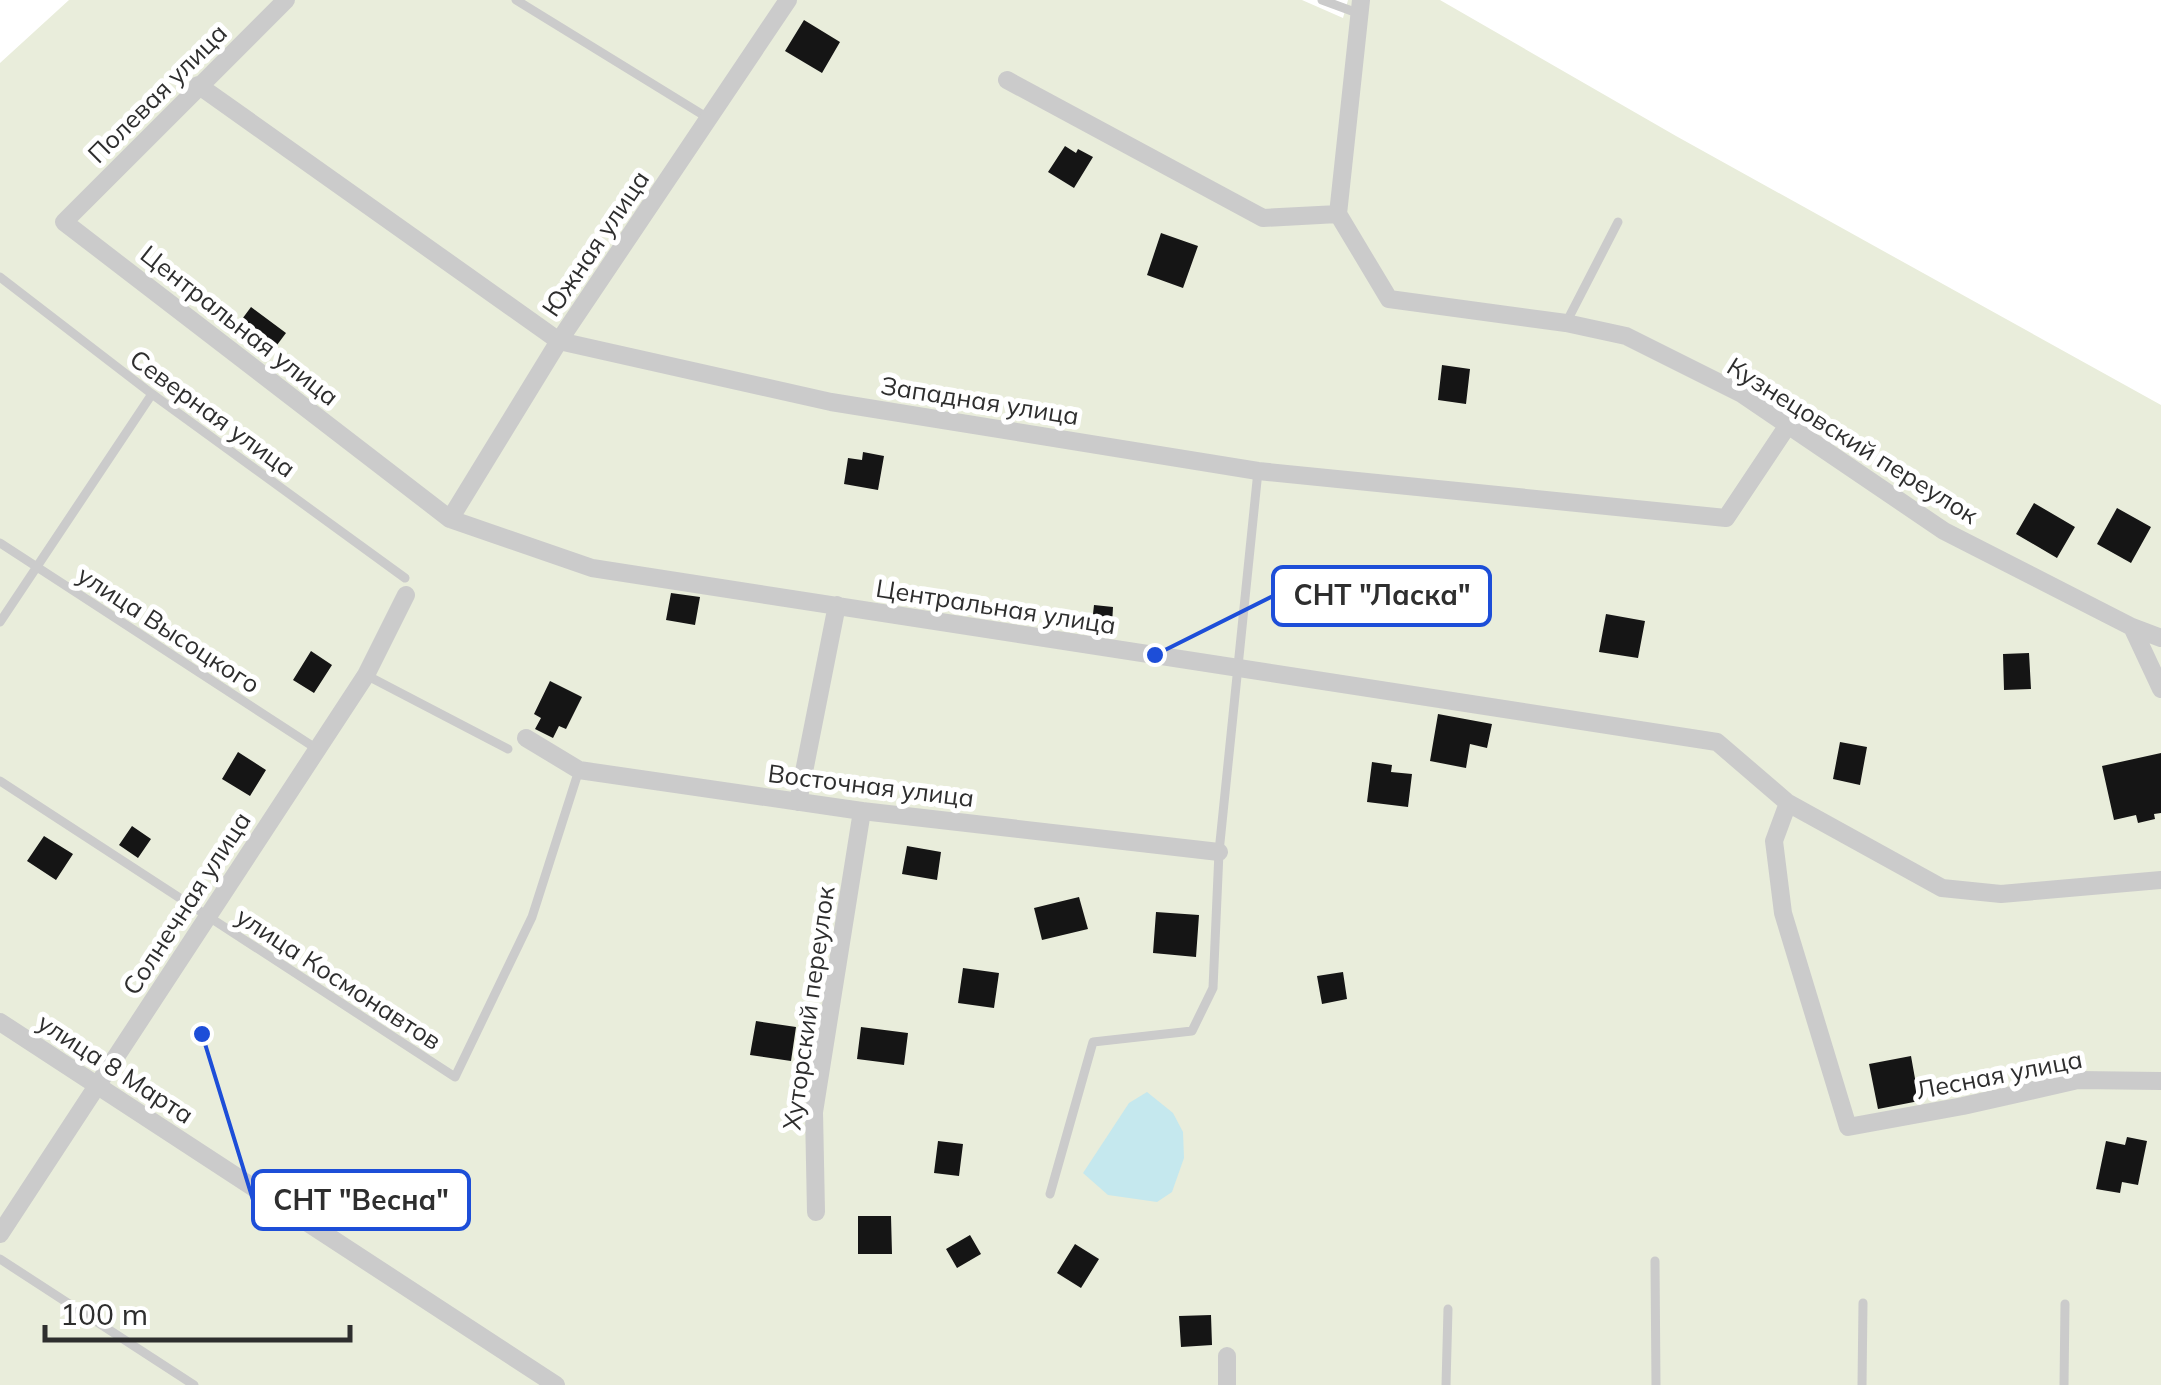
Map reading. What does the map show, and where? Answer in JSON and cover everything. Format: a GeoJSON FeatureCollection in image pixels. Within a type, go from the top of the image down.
{"type":"FeatureCollection","features":[{"type":"Feature","properties":{"kind":"street","name":"Полевая улица"},"geometry":{"type":"LineString","coordinates":[[64,222],[286,0]]}},
{"type":"Feature","properties":{"kind":"street","name":"Южная улица"},"geometry":{"type":"LineString","coordinates":[[450,519],[559,342],[788,0]]}},
{"type":"Feature","properties":{"kind":"street"},"geometry":{"type":"LineString","coordinates":[[1008,80],[1263,218],[1338,214],[1361,7]]}},
{"type":"Feature","properties":{"kind":"street","name":"Западная улица"},"geometry":{"type":"LineString","coordinates":[[198,85],[559,342],[831,402],[1258,471],[1726,518],[1788,425]]}},
{"type":"Feature","properties":{"kind":"street","name":"Кузнецовский переулок"},"geometry":{"type":"LineString","coordinates":[[1338,214],[1389,299],[1566,322],[1626,336],[1742,394],[1944,530],[2161,638]]}},
{"type":"Feature","properties":{"kind":"street","name":"Центральная улица"},"geometry":{"type":"LineString","coordinates":[[64,222],[450,519],[592,568],[1717,742],[1788,803],[1942,888],[2001,894],[2161,880]]}},
{"type":"Feature","properties":{"kind":"street","name":"Солнечная улица"},"geometry":{"type":"LineString","coordinates":[[0,1234],[366,674],[405,586]]}},
{"type":"Feature","properties":{"kind":"street"},"geometry":{"type":"LineString","coordinates":[[798,802],[837,606]]}},
{"type":"Feature","properties":{"kind":"street"},"geometry":{"type":"LineString","coordinates":[[2132,626],[2161,690]]}},
{"type":"Feature","properties":{"kind":"street","name":"Восточная улица"},"geometry":{"type":"LineString","coordinates":[[526,738],[579,770],[862,811],[1219,852]]}},
{"type":"Feature","properties":{"kind":"street","name":"Лесная улица"},"geometry":{"type":"LineString","coordinates":[[1788,803],[1774,841],[1783,912],[1848,1127],[2078,1080],[2161,1082]]}},
{"type":"Feature","properties":{"kind":"street","name":"Хуторский переулок"},"geometry":{"type":"LineString","coordinates":[[816,1212],[814,1112],[862,811]]}},
{"type":"Feature","properties":{"kind":"street","name":"улица 8 Марта"},"geometry":{"type":"LineString","coordinates":[[0,1022],[556,1385]]}},
{"type":"Feature","properties":{"kind":"street"},"geometry":{"type":"LineString","coordinates":[[1227,1356],[1227,1385]]}},
{"type":"Feature","properties":{"kind":"lane"},"geometry":{"type":"LineString","coordinates":[[516,0],[708,118]]}},
{"type":"Feature","properties":{"kind":"lane"},"geometry":{"type":"LineString","coordinates":[[1322,0],[1361,7]]}},
{"type":"Feature","properties":{"kind":"lane"},"geometry":{"type":"LineString","coordinates":[[1566,322],[1618,222]]}},
{"type":"Feature","properties":{"kind":"lane","name":"Северная улица"},"geometry":{"type":"LineString","coordinates":[[0,277],[405,586]]}},
{"type":"Feature","properties":{"kind":"lane"},"geometry":{"type":"LineString","coordinates":[[0,622],[152,394]]}},
{"type":"Feature","properties":{"kind":"lane"},"geometry":{"type":"LineString","coordinates":[[1050,1194],[1093,1042],[1192,1031],[1213,988],[1219,852],[1258,471]]}},
{"type":"Feature","properties":{"kind":"lane","name":"улица Высоцкого"},"geometry":{"type":"LineString","coordinates":[[0,544],[317,749]]}},
{"type":"Feature","properties":{"kind":"lane"},"geometry":{"type":"LineString","coordinates":[[366,674],[508,749]]}},
{"type":"Feature","properties":{"kind":"lane","name":"улица Космонавтов"},"geometry":{"type":"LineString","coordinates":[[0,781],[455,1077],[532,917],[579,770]]}},
{"type":"Feature","properties":{"kind":"lane"},"geometry":{"type":"LineString","coordinates":[[0,1259],[194,1385]]}},
{"type":"Feature","properties":{"kind":"lane"},"geometry":{"type":"LineString","coordinates":[[1655,1261],[1656,1385]]}},
{"type":"Feature","properties":{"kind":"lane"},"geometry":{"type":"LineString","coordinates":[[1862,1385],[1863,1303]]}},
{"type":"Feature","properties":{"kind":"lane"},"geometry":{"type":"LineString","coordinates":[[2064,1385],[2065,1304]]}},
{"type":"Feature","properties":{"kind":"lane"},"geometry":{"type":"LineString","coordinates":[[1446,1385],[1448,1309]]}},
{"type":"Feature","properties":{"kind":"green space"},"geometry":{"type":"Polygon","coordinates":[[[69,0],[1302,0],[1343,18],[1348,0],[1440,0],[2161,405],[2161,1385],[0,1385],[0,63],[69,0]]]}},
{"type":"Feature","properties":{"kind":"water"},"geometry":{"type":"Polygon","coordinates":[[[1147,1092],[1173,1113],[1183,1132],[1184,1158],[1172,1192],[1157,1202],[1108,1195],[1083,1173],[1129,1103],[1147,1092]]]}},
{"type":"Feature","properties":{"kind":"building"},"geometry":{"type":"Polygon","coordinates":[[[804,20],[840,42],[822,73],[785,51],[804,20]]]}},
{"type":"Feature","properties":{"kind":"building"},"geometry":{"type":"Polygon","coordinates":[[[1065,146],[1093,157],[1074,188],[1048,172],[1065,146]]]}},
{"type":"Feature","properties":{"kind":"building"},"geometry":{"type":"Polygon","coordinates":[[[1161,233],[1198,246],[1183,288],[1147,275],[1161,233]]]}},
{"type":"Feature","properties":{"kind":"building"},"geometry":{"type":"Polygon","coordinates":[[[251,307],[286,333],[265,361],[231,334],[251,307]]]}},
{"type":"Feature","properties":{"kind":"building"},"geometry":{"type":"Polygon","coordinates":[[[1442,365],[1470,369],[1466,404],[1438,400],[1442,365]]]}},
{"type":"Feature","properties":{"kind":"building"},"geometry":{"type":"Polygon","coordinates":[[[863,452],[884,456],[878,490],[844,484],[848,458],[862,460],[863,452]]]}},
{"type":"Feature","properties":{"kind":"building"},"geometry":{"type":"Polygon","coordinates":[[[2034,503],[2075,527],[2057,558],[2016,534],[2034,503]]]}},
{"type":"Feature","properties":{"kind":"building"},"geometry":{"type":"Polygon","coordinates":[[[2117,508],[2151,527],[2131,563],[2097,544],[2117,508]]]}},
{"type":"Feature","properties":{"kind":"building"},"geometry":{"type":"Polygon","coordinates":[[[671,593],[700,597],[695,625],[666,620],[671,593]]]}},
{"type":"Feature","properties":{"kind":"building"},"geometry":{"type":"Polygon","coordinates":[[[1094,605],[1113,607],[1112,625],[1092,623],[1094,605]]]}},
{"type":"Feature","properties":{"kind":"building"},"geometry":{"type":"Polygon","coordinates":[[[1606,614],[1645,621],[1638,658],[1599,652],[1606,614]]]}},
{"type":"Feature","properties":{"kind":"building"},"geometry":{"type":"Polygon","coordinates":[[[311,651],[332,665],[314,693],[293,680],[311,651]]]}},
{"type":"Feature","properties":{"kind":"building"},"geometry":{"type":"Polygon","coordinates":[[[2029,653],[2031,689],[2004,690],[2003,654],[2029,653]]]}},
{"type":"Feature","properties":{"kind":"building"},"geometry":{"type":"Polygon","coordinates":[[[550,681],[582,697],[566,729],[559,726],[553,738],[535,729],[541,718],[534,714],[550,681]]]}},
{"type":"Feature","properties":{"kind":"building"},"geometry":{"type":"Polygon","coordinates":[[[1438,714],[1492,724],[1487,748],[1470,744],[1466,768],[1430,761],[1438,714]]]}},
{"type":"Feature","properties":{"kind":"building"},"geometry":{"type":"Polygon","coordinates":[[[1840,742],[1867,747],[1860,785],[1833,779],[1840,742]]]}},
{"type":"Feature","properties":{"kind":"building"},"geometry":{"type":"Polygon","coordinates":[[[238,752],[266,770],[250,796],[222,779],[238,752]]]}},
{"type":"Feature","properties":{"kind":"building"},"geometry":{"type":"Polygon","coordinates":[[[2161,753],[2161,813],[2154,814],[2155,819],[2138,823],[2136,815],[2114,820],[2102,766],[2161,753]]]}},
{"type":"Feature","properties":{"kind":"building"},"geometry":{"type":"Polygon","coordinates":[[[1372,762],[1392,765],[1391,772],[1412,774],[1408,807],[1367,802],[1372,762]]]}},
{"type":"Feature","properties":{"kind":"building"},"geometry":{"type":"Polygon","coordinates":[[[132,826],[151,839],[138,858],[119,845],[132,826]]]}},
{"type":"Feature","properties":{"kind":"building"},"geometry":{"type":"Polygon","coordinates":[[[44,836],[73,854],[56,880],[27,861],[44,836]]]}},
{"type":"Feature","properties":{"kind":"building"},"geometry":{"type":"Polygon","coordinates":[[[907,846],[941,852],[937,880],[902,874],[907,846]]]}},
{"type":"Feature","properties":{"kind":"building"},"geometry":{"type":"Polygon","coordinates":[[[1079,897],[1088,929],[1042,940],[1034,908],[1079,897]]]}},
{"type":"Feature","properties":{"kind":"building"},"geometry":{"type":"Polygon","coordinates":[[[1156,912],[1199,915],[1196,957],[1153,953],[1156,912]]]}},
{"type":"Feature","properties":{"kind":"building"},"geometry":{"type":"Polygon","coordinates":[[[963,968],[999,973],[994,1008],[958,1003],[963,968]]]}},
{"type":"Feature","properties":{"kind":"building"},"geometry":{"type":"Polygon","coordinates":[[[1343,972],[1347,999],[1322,1004],[1317,976],[1343,972]]]}},
{"type":"Feature","properties":{"kind":"building"},"geometry":{"type":"Polygon","coordinates":[[[756,1021],[796,1027],[791,1061],[750,1055],[756,1021]]]}},
{"type":"Feature","properties":{"kind":"building"},"geometry":{"type":"Polygon","coordinates":[[[861,1027],[908,1033],[904,1065],[857,1059],[861,1027]]]}},
{"type":"Feature","properties":{"kind":"building"},"geometry":{"type":"Polygon","coordinates":[[[1911,1056],[1919,1101],[1878,1109],[1869,1064],[1911,1056]]]}},
{"type":"Feature","properties":{"kind":"building"},"geometry":{"type":"Polygon","coordinates":[[[2127,1137],[2147,1141],[2138,1185],[2122,1182],[2120,1193],[2096,1189],[2106,1141],[2125,1145],[2127,1137]]]}},
{"type":"Feature","properties":{"kind":"building"},"geometry":{"type":"Polygon","coordinates":[[[938,1141],[963,1144],[959,1176],[934,1173],[938,1141]]]}},
{"type":"Feature","properties":{"kind":"building"},"geometry":{"type":"Polygon","coordinates":[[[858,1216],[891,1216],[892,1254],[858,1254],[858,1216]]]}},
{"type":"Feature","properties":{"kind":"building"},"geometry":{"type":"Polygon","coordinates":[[[970,1235],[981,1254],[957,1268],[946,1249],[970,1235]]]}},
{"type":"Feature","properties":{"kind":"building"},"geometry":{"type":"Polygon","coordinates":[[[1075,1244],[1099,1259],[1081,1288],[1057,1273],[1075,1244]]]}},
{"type":"Feature","properties":{"kind":"building"},"geometry":{"type":"Polygon","coordinates":[[[1211,1315],[1212,1345],[1181,1347],[1179,1316],[1211,1315]]]}},
{"type":"Feature","properties":{"kind":"place","name":"СНТ \"Ласка\""},"geometry":{"type":"Point","coordinates":[1155,655]}},
{"type":"Feature","properties":{"kind":"place","name":"СНТ \"Весна\""},"geometry":{"type":"Point","coordinates":[202,1034]}}]}
